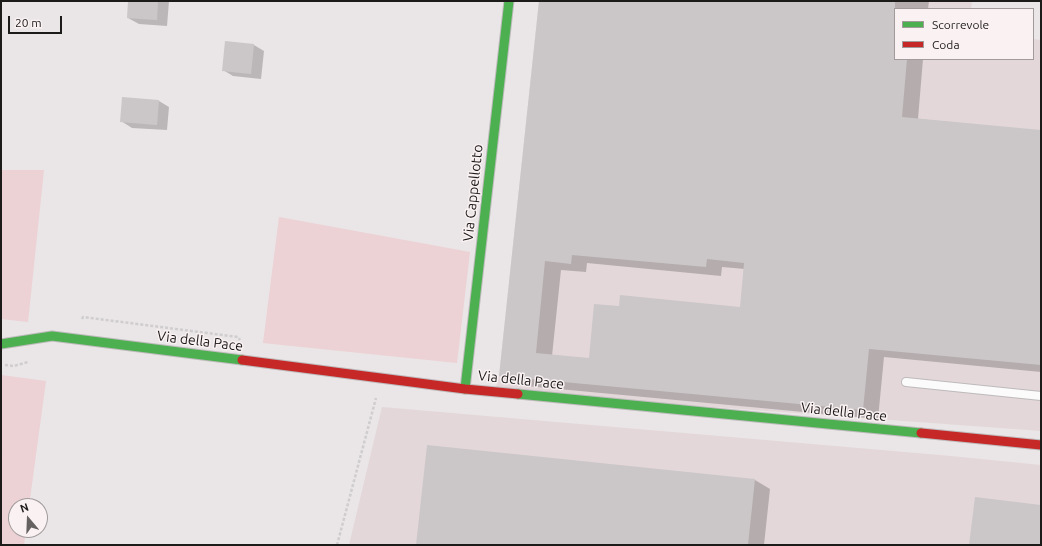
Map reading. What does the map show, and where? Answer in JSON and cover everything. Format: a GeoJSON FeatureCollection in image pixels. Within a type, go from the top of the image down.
{"type":"FeatureCollection","features":[{"type":"Feature","properties":{"kind":"street","name":"Via Cappellotto"},"geometry":{"type":"LineString","coordinates":[[466,389],[509,1]]}},
{"type":"Feature","properties":{"kind":"street","name":"Via della Pace"},"geometry":{"type":"LineString","coordinates":[[1,344],[52,336],[466,389],[1041,445]]}},
{"type":"Feature","properties":{"kind":"lane"},"geometry":{"type":"LineString","coordinates":[[906,382],[1041,396]]}},
{"type":"Feature","properties":{"kind":"path"},"geometry":{"type":"LineString","coordinates":[[337,545],[382,378]]}},
{"type":"Feature","properties":{"kind":"path"},"geometry":{"type":"LineString","coordinates":[[1,452],[1,457]]}},
{"type":"Feature","properties":{"kind":"shaded area"},"geometry":{"type":"Polygon","coordinates":[[[539,1],[972,1],[971,8],[894,8],[894,60],[1034,60],[1034,39],[1041,40],[1041,431],[495,391],[499,376],[539,1]]]}},
{"type":"Feature","properties":{"kind":"shaded area"},"geometry":{"type":"Polygon","coordinates":[[[1,170],[44,170],[28,322],[1,319],[1,170]]]}},
{"type":"Feature","properties":{"kind":"shaded area"},"geometry":{"type":"Polygon","coordinates":[[[279,217],[470,252],[457,363],[263,343],[279,217]]]}},
{"type":"Feature","properties":{"kind":"shaded area"},"geometry":{"type":"Polygon","coordinates":[[[1,375],[46,381],[30,498],[8,498],[8,538],[25,538],[24,545],[1,545],[1,375]]]}},
{"type":"Feature","properties":{"kind":"shaded area"},"geometry":{"type":"Polygon","coordinates":[[[382,407],[1041,465],[1041,545],[349,545],[382,407]]]}},
{"type":"Feature","properties":{"kind":"building"},"geometry":{"type":"Polygon","coordinates":[[[128,1],[158,1],[157,20],[127,18],[128,1]]]}},
{"type":"Feature","properties":{"kind":"building"},"geometry":{"type":"Polygon","coordinates":[[[539,1],[895,1],[894,60],[907,60],[902,117],[1041,130],[1041,365],[869,349],[863,410],[499,376],[539,1]],[[572,255],[571,264],[545,261],[536,353],[589,358],[594,304],[619,306],[620,295],[740,307],[744,263],[707,259],[706,267],[572,255]]]}},
{"type":"Feature","properties":{"kind":"building"},"geometry":{"type":"Polygon","coordinates":[[[225,41],[254,44],[251,74],[222,71],[225,41]]]}},
{"type":"Feature","properties":{"kind":"building"},"geometry":{"type":"Polygon","coordinates":[[[122,97],[159,100],[157,125],[120,122],[122,97]]]}},
{"type":"Feature","properties":{"kind":"building"},"geometry":{"type":"Polygon","coordinates":[[[427,445],[755,479],[748,545],[416,545],[427,445]]]}},
{"type":"Feature","properties":{"kind":"building"},"geometry":{"type":"Polygon","coordinates":[[[975,497],[1041,505],[1041,545],[969,545],[975,497]]]}},
{"type":"Feature","properties":{"kind":"traffic: fast"},"geometry":{"type":"LineString","coordinates":[[465,389],[509,1]]}},
{"type":"Feature","properties":{"kind":"traffic: fast"},"geometry":{"type":"LineString","coordinates":[[1,344],[52,336],[242,360]]}},
{"type":"Feature","properties":{"kind":"traffic: fast"},"geometry":{"type":"LineString","coordinates":[[518,394],[921,433]]}},
{"type":"Feature","properties":{"kind":"traffic: jam"},"geometry":{"type":"LineString","coordinates":[[242,360],[465,389],[518,394]]}},
{"type":"Feature","properties":{"kind":"traffic: jam"},"geometry":{"type":"LineString","coordinates":[[921,433],[1041,445]]}}]}
